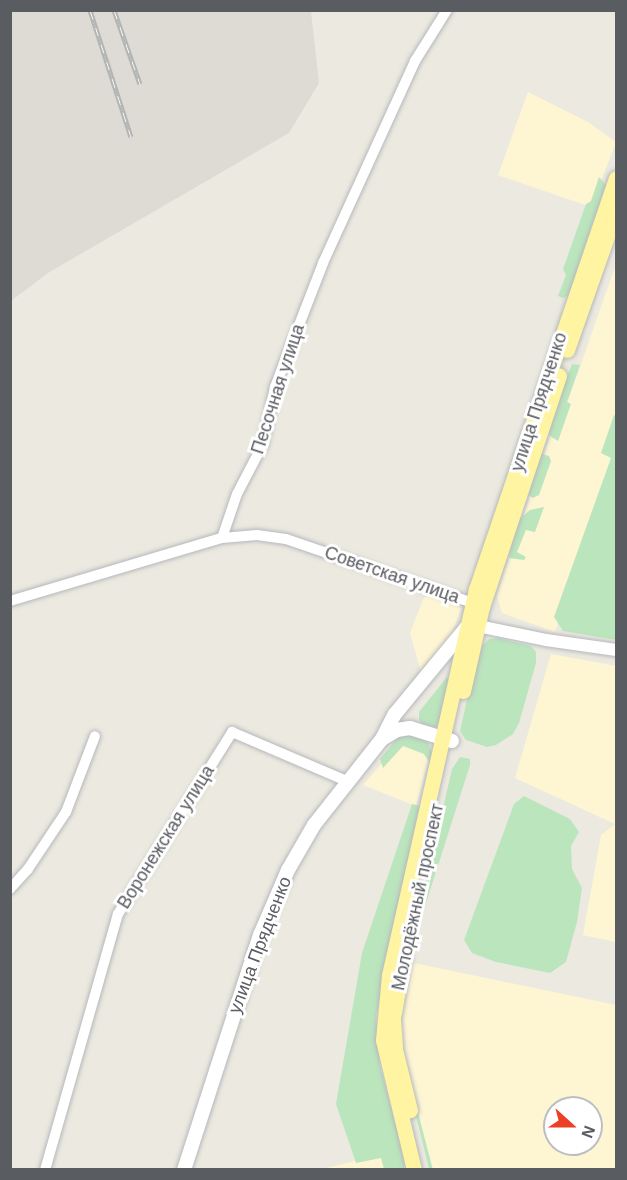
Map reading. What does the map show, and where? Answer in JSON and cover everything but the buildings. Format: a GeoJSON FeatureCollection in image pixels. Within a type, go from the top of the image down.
{"type":"FeatureCollection","features":[{"type":"Feature","properties":{"kind":"main road","name":"улица Прядченко"},"geometry":{"type":"LineString","coordinates":[[184,1170],[272,902],[314,825],[382,739],[395,714],[472,627],[575,312],[616,178]]}},
{"type":"Feature","properties":{"kind":"main road","name":"улица Прядченко"},"geometry":{"type":"LineString","coordinates":[[472,627],[473,603],[575,312],[616,211]]}},
{"type":"Feature","properties":{"kind":"main road","name":"Молодёжный проспект"},"geometry":{"type":"LineString","coordinates":[[414,1170],[388,1066],[383,1040],[383,1015],[389,975],[472,627]]}},
{"type":"Feature","properties":{"kind":"main road"},"geometry":{"type":"LineString","coordinates":[[382,739],[397,730],[410,728],[447,739]]}},
{"type":"Feature","properties":{"kind":"main road","name":"Молодёжный проспект"},"geometry":{"type":"LineString","coordinates":[[425,1170],[395,1049],[393,1018],[447,739]]}},
{"type":"Feature","properties":{"kind":"street","name":"Песочная улица"},"geometry":{"type":"LineString","coordinates":[[222,538],[237,494],[263,444],[275,387],[323,262],[415,61],[447,10]]}},
{"type":"Feature","properties":{"kind":"street","name":"Советская улица"},"geometry":{"type":"LineString","coordinates":[[222,538],[257,535],[286,538],[473,603]]}},
{"type":"Feature","properties":{"kind":"street"},"geometry":{"type":"LineString","coordinates":[[10,601],[222,538]]}},
{"type":"Feature","properties":{"kind":"street"},"geometry":{"type":"LineString","coordinates":[[472,627],[616,650]]}},
{"type":"Feature","properties":{"kind":"street","name":"Воронежская улица"},"geometry":{"type":"LineString","coordinates":[[45,1170],[118,914],[232,732],[347,781]]}},
{"type":"Feature","properties":{"kind":"street"},"geometry":{"type":"LineString","coordinates":[[10,890],[66,812],[96,736]]}},
{"type":"Feature","properties":{"kind":"shaded area"},"geometry":{"type":"Polygon","coordinates":[[[11,10],[311,11],[319,83],[289,133],[48,273],[11,301],[11,10]]]}},
{"type":"Feature","properties":{"kind":"shaded area"},"geometry":{"type":"Polygon","coordinates":[[[528,92],[588,122],[616,142],[591,207],[498,175],[528,92]]]}},
{"type":"Feature","properties":{"kind":"shaded area"},"geometry":{"type":"Polygon","coordinates":[[[615,267],[616,460],[555,632],[502,613],[497,596],[559,411],[566,407],[615,267]]]}},
{"type":"Feature","properties":{"kind":"shaded area"},"geometry":{"type":"Polygon","coordinates":[[[429,592],[464,602],[451,635],[421,672],[410,633],[423,600],[429,592]]]}},
{"type":"Feature","properties":{"kind":"shaded area"},"geometry":{"type":"Polygon","coordinates":[[[551,654],[616,666],[616,942],[583,935],[601,835],[615,824],[515,778],[551,654]]]}},
{"type":"Feature","properties":{"kind":"shaded area"},"geometry":{"type":"Polygon","coordinates":[[[399,743],[410,744],[429,758],[416,806],[363,785],[399,743]]]}},
{"type":"Feature","properties":{"kind":"shaded area"},"geometry":{"type":"Polygon","coordinates":[[[409,962],[616,1005],[616,1169],[431,1169],[412,1097],[399,1031],[409,962]]]}},
{"type":"Feature","properties":{"kind":"shaded area"},"geometry":{"type":"Polygon","coordinates":[[[382,1154],[395,1170],[322,1170],[323,1169],[382,1154]]]}},
{"type":"Feature","properties":{"kind":"green space"},"geometry":{"type":"Polygon","coordinates":[[[599,177],[607,186],[570,295],[563,298],[558,296],[566,275],[563,269],[586,204],[591,201],[599,177]]]}},
{"type":"Feature","properties":{"kind":"green space"},"geometry":{"type":"Polygon","coordinates":[[[572,364],[580,365],[567,402],[571,404],[558,441],[550,436],[547,428],[572,364]]]}},
{"type":"Feature","properties":{"kind":"green space"},"geometry":{"type":"Polygon","coordinates":[[[614,415],[616,416],[616,640],[563,631],[554,617],[611,458],[601,453],[614,415]]]}},
{"type":"Feature","properties":{"kind":"green space"},"geometry":{"type":"Polygon","coordinates":[[[538,455],[549,456],[551,461],[539,495],[533,498],[527,494],[538,455]]]}},
{"type":"Feature","properties":{"kind":"green space"},"geometry":{"type":"Polygon","coordinates":[[[544,507],[535,532],[526,530],[517,552],[526,557],[524,560],[509,558],[516,522],[530,510],[544,507]]]}},
{"type":"Feature","properties":{"kind":"green space"},"geometry":{"type":"Polygon","coordinates":[[[498,638],[531,646],[536,652],[536,663],[519,723],[513,734],[496,745],[487,747],[466,740],[460,731],[478,650],[489,639],[498,638]]]}},
{"type":"Feature","properties":{"kind":"green space"},"geometry":{"type":"Polygon","coordinates":[[[447,677],[449,680],[440,721],[435,727],[423,725],[419,720],[419,712],[447,677]]]}},
{"type":"Feature","properties":{"kind":"green space"},"geometry":{"type":"Polygon","coordinates":[[[411,734],[428,742],[433,755],[430,763],[424,754],[403,746],[383,768],[380,759],[399,736],[411,734]]]}},
{"type":"Feature","properties":{"kind":"green space"},"geometry":{"type":"Polygon","coordinates":[[[460,757],[470,759],[470,765],[422,916],[402,1012],[401,1034],[407,1070],[433,1170],[429,1169],[398,1042],[406,968],[452,769],[460,757]]]}},
{"type":"Feature","properties":{"kind":"green space"},"geometry":{"type":"Polygon","coordinates":[[[524,796],[570,819],[579,832],[571,846],[572,869],[582,888],[577,922],[566,962],[550,973],[496,962],[472,953],[464,940],[514,804],[524,796]]]}},
{"type":"Feature","properties":{"kind":"green space"},"geometry":{"type":"Polygon","coordinates":[[[412,804],[421,806],[376,1016],[380,1066],[405,1159],[404,1169],[384,1169],[381,1158],[356,1163],[336,1104],[362,953],[412,804]]]}},
{"type":"Feature","properties":{"kind":"railway"},"geometry":{"type":"LineString","coordinates":[[90,10],[131,137]]}},
{"type":"Feature","properties":{"kind":"railway"},"geometry":{"type":"LineString","coordinates":[[114,10],[140,84]]}}]}
